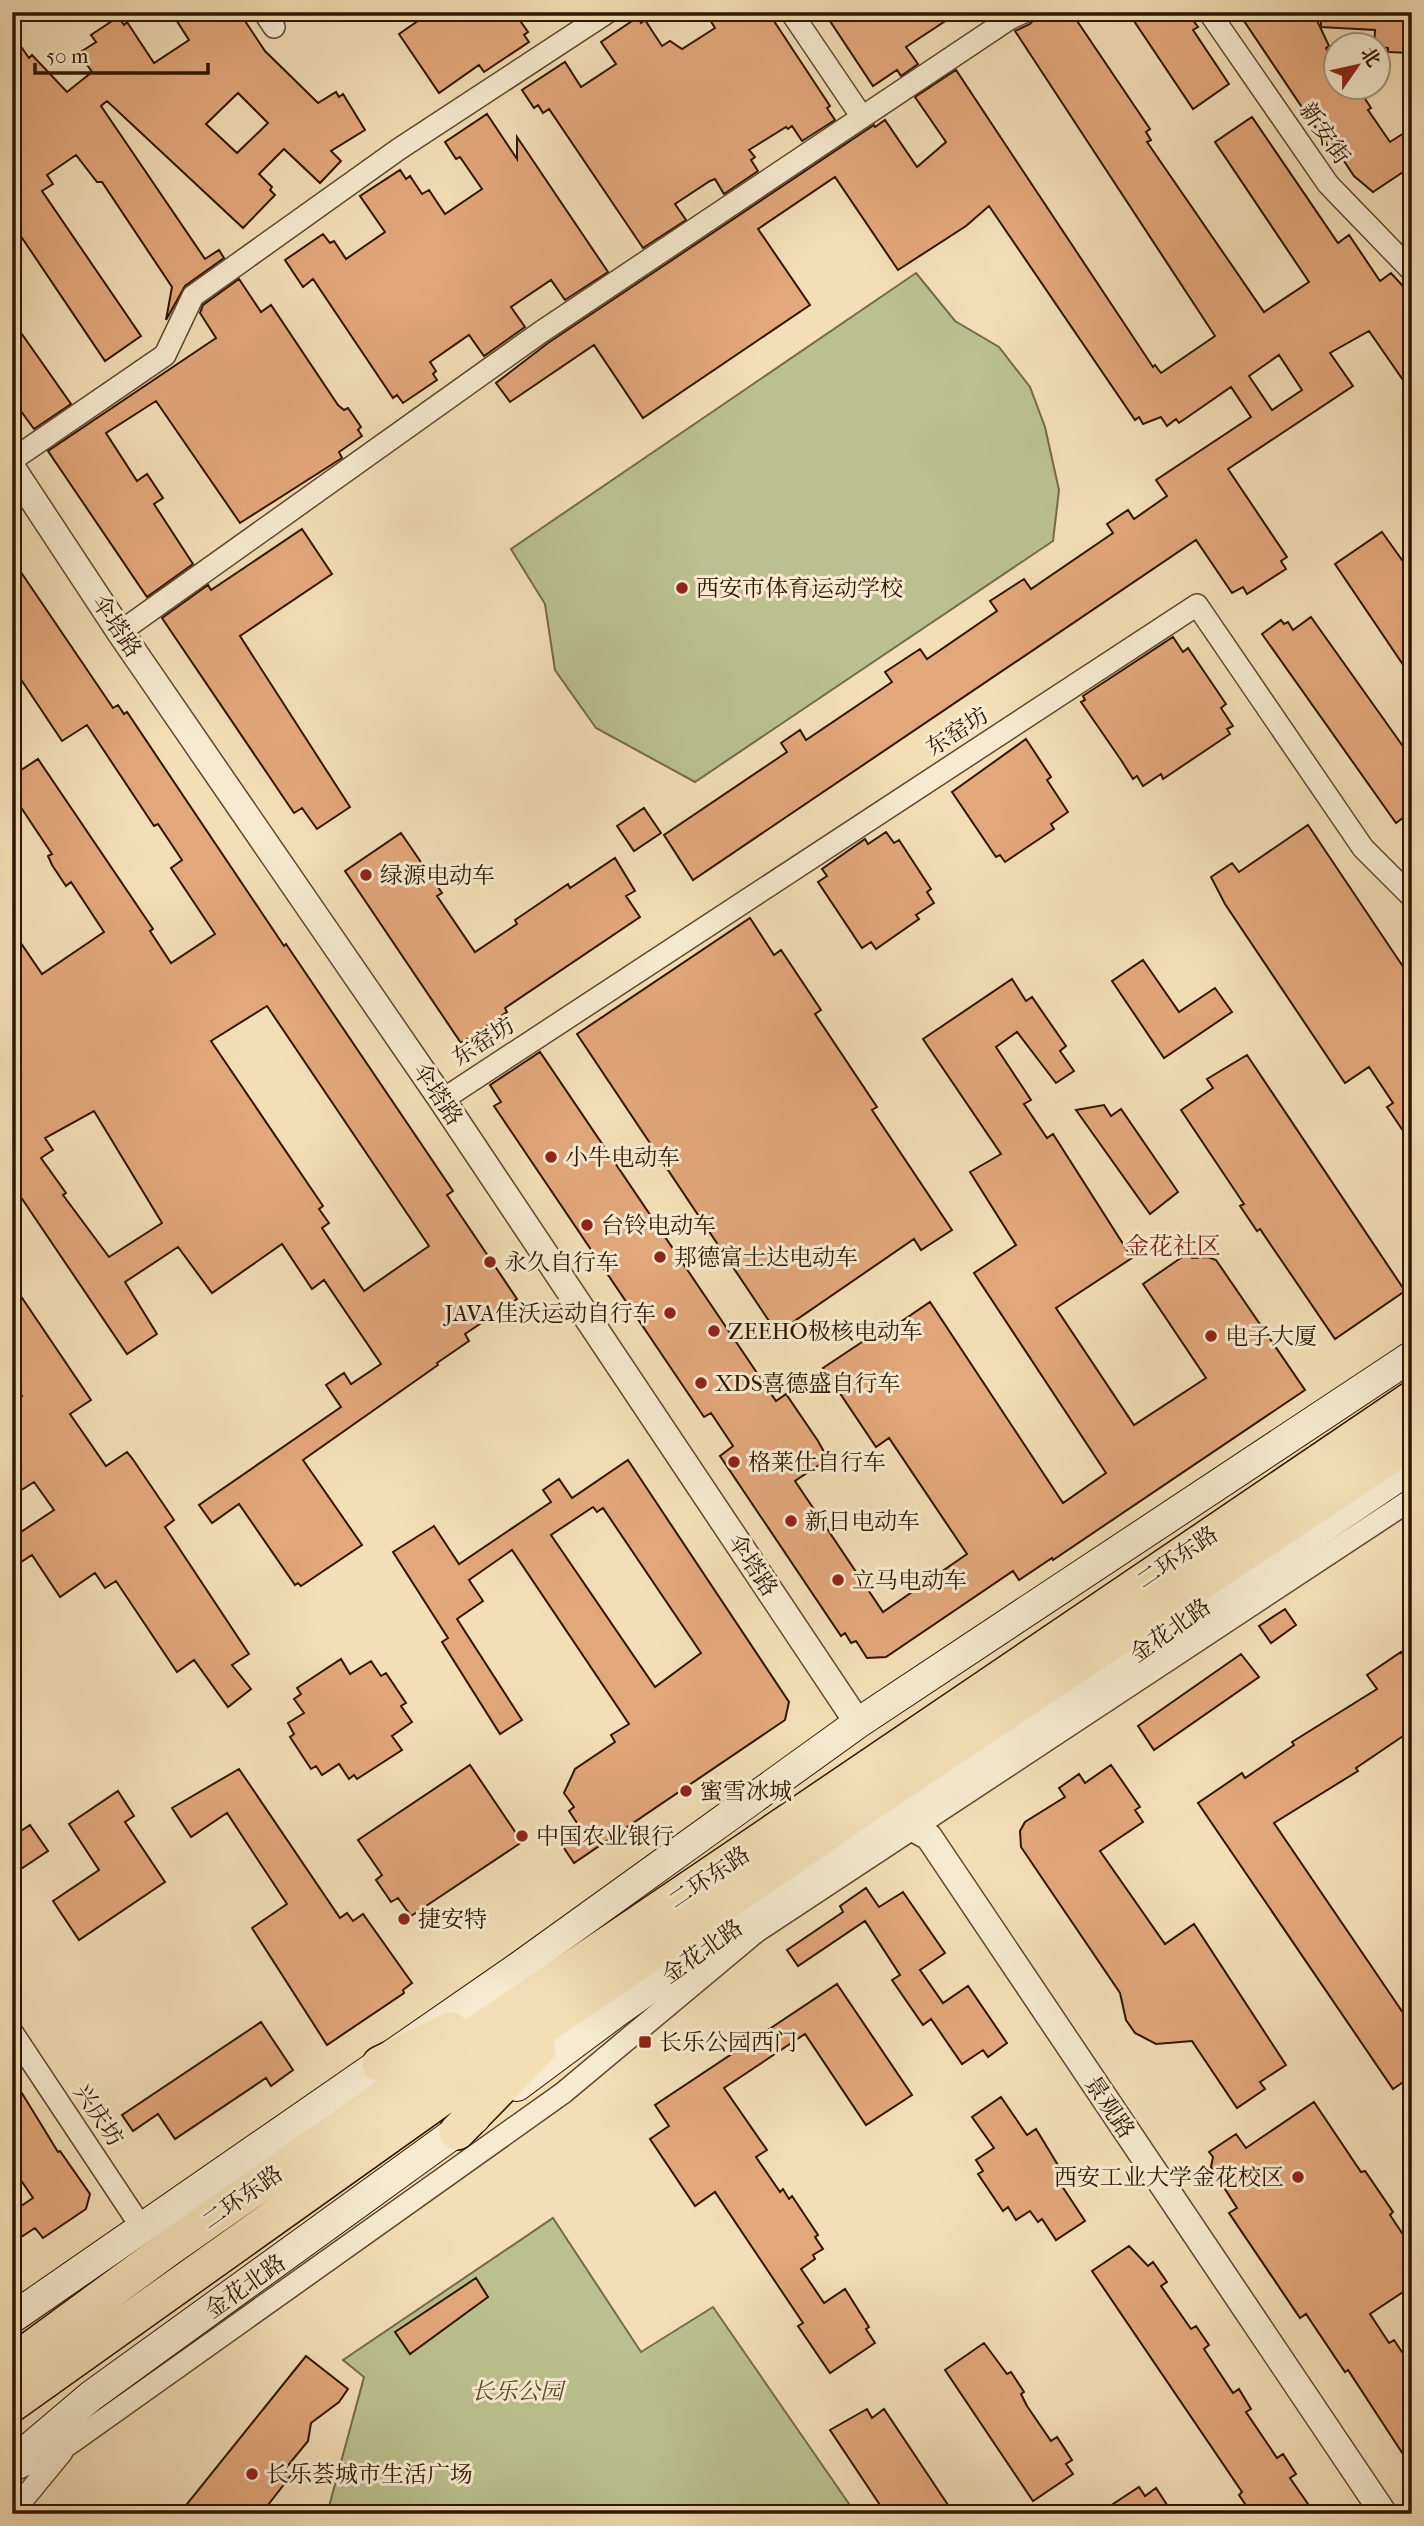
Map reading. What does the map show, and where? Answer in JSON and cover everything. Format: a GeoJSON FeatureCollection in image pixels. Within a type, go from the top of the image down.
{"type":"FeatureCollection","features":[{"type":"Feature","properties":{"kind":"highway","name":"二环东路"},"geometry":{"type":"LineString","coordinates":[[12,2404],[196,2273],[584,1980],[1412,1399]]}},
{"type":"Feature","properties":{"kind":"highway","name":"二环东路"},"geometry":{"type":"LineString","coordinates":[[12,2363],[156,2238],[474,2035],[584,1980],[1412,1441]]}},
{"type":"Feature","properties":{"kind":"highway"},"geometry":{"type":"LineString","coordinates":[[380,2064],[584,1980]]}},
{"type":"Feature","properties":{"kind":"highway"},"geometry":{"type":"LineString","coordinates":[[457,2132],[584,1980]]}},
{"type":"Feature","properties":{"kind":"main road"},"geometry":{"type":"LineString","coordinates":[[12,2318],[156,2238],[380,2064],[858,1723],[1412,1356]]}},
{"type":"Feature","properties":{"kind":"main road","name":"金花北路"},"geometry":{"type":"LineString","coordinates":[[12,2463],[91,2396],[457,2132],[619,2010],[904,1823],[1412,1466]]}},
{"type":"Feature","properties":{"kind":"street"},"geometry":{"type":"LineString","coordinates":[[12,460],[165,355],[193,296],[399,149],[608,12]]}},
{"type":"Feature","properties":{"kind":"street"},"geometry":{"type":"LineString","coordinates":[[791,12],[862,117]]}},
{"type":"Feature","properties":{"kind":"street"},"geometry":{"type":"LineString","coordinates":[[120,632],[541,332],[1024,12]]}},
{"type":"Feature","properties":{"kind":"street","name":"新安街"},"geometry":{"type":"LineString","coordinates":[[1209,12],[1328,184],[1412,271]]}},
{"type":"Feature","properties":{"kind":"street","name":"伞塔路"},"geometry":{"type":"LineString","coordinates":[[12,468],[120,632],[442,1100],[858,1723]]}},
{"type":"Feature","properties":{"kind":"street","name":"东窑坊"},"geometry":{"type":"LineString","coordinates":[[442,1100],[1197,605],[1363,848],[1412,897]]}},
{"type":"Feature","properties":{"kind":"street"},"geometry":{"type":"LineString","coordinates":[[12,2472],[68,2445],[563,2092],[756,1931],[904,1823],[1412,1499]]}},
{"type":"Feature","properties":{"kind":"street","name":"景观路"},"geometry":{"type":"LineString","coordinates":[[904,1823],[929,1837],[1384,2514]]}},
{"type":"Feature","properties":{"kind":"street","name":"兴庆坊"},"geometry":{"type":"LineString","coordinates":[[12,2032],[156,2238]]}},
{"type":"Feature","properties":{"kind":"street"},"geometry":{"type":"LineString","coordinates":[[12,2513],[68,2445]]}},
{"type":"Feature","properties":{"kind":"green space"},"geometry":{"type":"Polygon","coordinates":[[[916,273],[955,321],[999,347],[1030,387],[1045,427],[1059,490],[1053,541],[695,782],[596,728],[555,670],[545,604],[511,549],[916,273]]]}},
{"type":"Feature","properties":{"kind":"green space","name":"长乐公园"},"geometry":{"type":"Polygon","coordinates":[[[553,2218],[641,2352],[713,2307],[856,2514],[327,2514],[364,2377],[343,2360],[553,2218]]]}},
{"type":"Feature","properties":{"kind":"building"},"geometry":{"type":"Polygon","coordinates":[[[171,12],[239,12],[265,51],[318,103],[336,92],[339,97],[343,94],[365,130],[331,151],[341,161],[320,183],[284,149],[259,174],[272,187],[270,190],[275,195],[243,228],[107,101],[101,106],[205,259],[219,250],[224,258],[185,286],[166,320],[172,287],[102,182],[97,182],[76,155],[47,175],[53,184],[42,191],[141,336],[105,361],[12,223],[12,212],[21,206],[12,193],[12,34],[29,58],[32,55],[67,92],[92,72],[79,53],[96,42],[91,35],[118,17],[124,25],[127,22],[154,63],[189,40],[171,12]],[[238,93],[206,124],[237,153],[268,123],[238,93]]]}},
{"type":"Feature","properties":{"kind":"building"},"geometry":{"type":"Polygon","coordinates":[[[431,12],[514,12],[528,32],[524,35],[529,42],[484,72],[479,65],[439,93],[399,34],[431,12]]]}},
{"type":"Feature","properties":{"kind":"building"},"geometry":{"type":"Polygon","coordinates":[[[705,12],[768,12],[830,106],[827,108],[835,120],[802,141],[792,126],[788,129],[786,127],[749,150],[755,157],[751,160],[758,171],[724,194],[715,179],[675,204],[686,220],[643,248],[549,109],[543,113],[538,105],[534,108],[522,90],[565,62],[581,87],[616,64],[601,42],[638,17],[641,23],[645,20],[662,46],[670,41],[682,49],[715,28],[705,12]]]}},
{"type":"Feature","properties":{"kind":"building"},"geometry":{"type":"Polygon","coordinates":[[[824,12],[959,12],[906,47],[918,64],[901,76],[897,70],[873,86],[824,12]]]}},
{"type":"Feature","properties":{"kind":"building"},"geometry":{"type":"Polygon","coordinates":[[[1041,12],[1071,12],[1150,129],[1146,132],[1151,140],[1147,142],[1264,312],[1309,282],[1215,142],[1252,117],[1338,243],[1349,235],[1380,281],[1391,273],[1412,296],[1412,393],[1369,331],[1330,353],[1353,386],[1228,469],[1287,557],[1281,561],[1286,569],[1247,594],[1243,587],[1232,593],[1196,540],[693,880],[664,835],[787,752],[781,743],[800,730],[806,740],[892,682],[885,672],[920,649],[927,659],[997,611],[990,601],[1024,579],[1031,589],[1113,533],[1107,524],[1128,510],[1134,519],[1167,496],[1156,480],[1251,417],[1231,387],[1179,423],[1176,419],[1167,426],[1161,417],[1143,424],[1139,417],[1135,420],[989,206],[966,226],[898,270],[835,177],[758,229],[810,305],[643,418],[594,345],[510,402],[496,383],[548,343],[874,125],[875,127],[885,120],[917,167],[946,142],[915,97],[956,70],[1153,367],[1155,365],[1161,373],[1215,336],[1015,31],[1030,24],[1041,12]],[[1279,355],[1249,376],[1272,410],[1302,390],[1279,355]]]}},
{"type":"Feature","properties":{"kind":"building"},"geometry":{"type":"Polygon","coordinates":[[[1128,12],[1187,12],[1198,27],[1193,30],[1229,84],[1193,109],[1128,12]]]}},
{"type":"Feature","properties":{"kind":"building"},"geometry":{"type":"Polygon","coordinates":[[[1238,12],[1313,12],[1322,32],[1322,102],[1367,102],[1371,108],[1368,110],[1390,142],[1404,133],[1412,145],[1412,166],[1373,192],[1354,176],[1334,146],[1330,149],[1238,12]]]}},
{"type":"Feature","properties":{"kind":"building"},"geometry":{"type":"Polygon","coordinates":[[[1321,12],[1412,12],[1412,53],[1392,52],[1392,32],[1321,27],[1321,12]]]}},
{"type":"Feature","properties":{"kind":"building"},"geometry":{"type":"Polygon","coordinates":[[[487,114],[517,159],[517,137],[608,272],[565,300],[551,280],[511,307],[525,327],[484,356],[469,335],[430,362],[436,371],[433,374],[437,380],[403,403],[397,395],[393,398],[313,279],[303,287],[285,260],[323,234],[330,243],[334,241],[346,259],[385,232],[360,196],[400,170],[406,179],[410,176],[422,194],[429,190],[445,214],[482,189],[460,157],[456,159],[445,142],[487,114]]]}},
{"type":"Feature","properties":{"kind":"building"},"geometry":{"type":"Polygon","coordinates":[[[239,279],[261,312],[271,305],[338,405],[344,410],[348,408],[361,427],[358,430],[362,436],[339,452],[342,458],[240,523],[156,401],[106,433],[137,481],[147,474],[163,498],[154,504],[193,564],[147,597],[48,451],[216,338],[200,313],[203,305],[239,279]]]}},
{"type":"Feature","properties":{"kind":"building"},"geometry":{"type":"Polygon","coordinates":[[[12,320],[71,404],[34,429],[12,399],[12,320]]]}},
{"type":"Feature","properties":{"kind":"building"},"geometry":{"type":"Polygon","coordinates":[[[302,529],[332,574],[240,636],[350,807],[317,829],[302,808],[294,813],[162,618],[208,585],[211,590],[302,529]]]}},
{"type":"Feature","properties":{"kind":"building"},"geometry":{"type":"Polygon","coordinates":[[[1382,532],[1412,574],[1412,678],[1335,564],[1382,532]]]}},
{"type":"Feature","properties":{"kind":"building"},"geometry":{"type":"Polygon","coordinates":[[[12,559],[113,708],[118,705],[124,714],[127,712],[284,946],[286,944],[453,1191],[447,1195],[517,1299],[465,1334],[469,1341],[437,1363],[438,1365],[303,1460],[362,1545],[301,1586],[298,1583],[295,1585],[239,1504],[212,1523],[199,1505],[341,1407],[326,1385],[344,1373],[351,1384],[381,1364],[324,1280],[312,1289],[282,1244],[212,1293],[178,1247],[125,1282],[157,1334],[127,1354],[12,1184],[12,930],[42,974],[104,932],[71,882],[66,886],[52,865],[48,856],[52,854],[12,794],[12,776],[38,759],[153,929],[150,931],[171,963],[215,934],[171,868],[182,860],[158,824],[154,826],[87,725],[62,741],[12,666],[12,559]],[[267,1006],[211,1041],[323,1206],[319,1209],[329,1223],[322,1228],[364,1291],[429,1246],[267,1006]],[[94,1111],[45,1138],[53,1150],[41,1158],[66,1193],[63,1195],[109,1257],[162,1223],[94,1111]]]}},
{"type":"Feature","properties":{"kind":"building"},"geometry":{"type":"Polygon","coordinates":[[[1311,617],[1412,759],[1412,811],[1396,823],[1262,634],[1281,620],[1284,624],[1288,622],[1293,630],[1311,617]]]}},
{"type":"Feature","properties":{"kind":"building"},"geometry":{"type":"Polygon","coordinates":[[[1173,637],[1183,652],[1188,648],[1226,704],[1221,708],[1233,726],[1227,729],[1230,734],[1163,779],[1161,774],[1143,786],[1137,776],[1133,779],[1081,702],[1085,700],[1083,696],[1173,637]]]}},
{"type":"Feature","properties":{"kind":"building"},"geometry":{"type":"Polygon","coordinates":[[[1026,739],[1051,777],[1047,780],[1068,812],[1051,824],[1054,829],[1005,862],[1000,855],[996,857],[952,792],[1026,739]]]}},
{"type":"Feature","properties":{"kind":"building"},"geometry":{"type":"Polygon","coordinates":[[[644,808],[661,833],[634,851],[617,826],[644,808]]]}},
{"type":"Feature","properties":{"kind":"building"},"geometry":{"type":"Polygon","coordinates":[[[1308,825],[1412,980],[1412,1144],[1387,1107],[1393,1103],[1369,1067],[1345,1083],[1225,904],[1211,877],[1232,863],[1239,872],[1308,825]]]}},
{"type":"Feature","properties":{"kind":"building"},"geometry":{"type":"Polygon","coordinates":[[[886,832],[894,843],[899,840],[931,889],[927,892],[934,903],[916,915],[919,919],[876,949],[871,942],[862,948],[818,882],[827,876],[822,869],[865,839],[868,844],[886,832]]]}},
{"type":"Feature","properties":{"kind":"building"},"geometry":{"type":"Polygon","coordinates":[[[401,833],[442,893],[437,896],[475,952],[517,924],[515,920],[568,884],[570,888],[615,858],[635,891],[626,896],[640,917],[505,1008],[507,1012],[461,1043],[345,871],[401,833]]]}},
{"type":"Feature","properties":{"kind":"building"},"geometry":{"type":"Polygon","coordinates":[[[750,918],[774,955],[781,950],[821,1010],[815,1014],[877,1107],[872,1110],[952,1230],[921,1250],[914,1239],[777,1333],[577,1034],[750,918]]]}},
{"type":"Feature","properties":{"kind":"building"},"geometry":{"type":"Polygon","coordinates":[[[1143,960],[1179,1012],[1215,988],[1232,1012],[1164,1058],[1112,981],[1143,960]]]}},
{"type":"Feature","properties":{"kind":"building"},"geometry":{"type":"Polygon","coordinates":[[[1012,979],[1026,1001],[1032,997],[1066,1046],[1060,1051],[1074,1071],[1056,1083],[1017,1032],[996,1047],[1031,1100],[1024,1104],[1047,1138],[1053,1134],[1132,1258],[1056,1308],[1134,1425],[1206,1378],[1143,1284],[1188,1253],[1192,1258],[1208,1257],[1216,1260],[1305,1390],[1053,1560],[1052,1558],[1019,1580],[1013,1571],[886,1657],[867,1658],[856,1641],[851,1643],[845,1633],[841,1636],[720,1456],[733,1446],[711,1413],[704,1417],[494,1106],[501,1102],[490,1085],[540,1052],[776,1401],[786,1394],[818,1441],[828,1459],[795,1481],[883,1612],[967,1554],[889,1438],[876,1447],[823,1368],[874,1334],[877,1338],[930,1302],[1063,1503],[1106,1473],[974,1273],[1016,1245],[970,1172],[1001,1154],[923,1039],[1012,979]]]}},
{"type":"Feature","properties":{"kind":"building"},"geometry":{"type":"Polygon","coordinates":[[[1247,1055],[1405,1291],[1335,1339],[1260,1229],[1257,1231],[1240,1206],[1244,1204],[1181,1110],[1213,1088],[1207,1079],[1247,1055]]]}},
{"type":"Feature","properties":{"kind":"building"},"geometry":{"type":"Polygon","coordinates":[[[1104,1105],[1111,1116],[1121,1109],[1178,1192],[1150,1214],[1076,1110],[1104,1105]]]}},
{"type":"Feature","properties":{"kind":"building"},"geometry":{"type":"Polygon","coordinates":[[[12,1283],[91,1400],[70,1414],[106,1466],[127,1452],[132,1458],[174,1520],[165,1527],[249,1654],[232,1665],[251,1689],[228,1707],[194,1660],[177,1672],[116,1581],[105,1588],[95,1573],[60,1597],[32,1555],[12,1568],[12,1538],[54,1510],[34,1482],[12,1496],[12,1403],[22,1396],[12,1381],[12,1283]]]}},
{"type":"Feature","properties":{"kind":"building"},"geometry":{"type":"Polygon","coordinates":[[[628,1460],[789,1702],[785,1720],[574,1863],[560,1842],[581,1829],[569,1811],[574,1807],[564,1793],[575,1769],[615,1742],[611,1735],[629,1724],[512,1550],[469,1580],[483,1601],[457,1619],[522,1720],[500,1734],[442,1642],[448,1638],[393,1552],[434,1526],[459,1564],[551,1502],[543,1490],[559,1479],[572,1498],[628,1460]],[[593,1507],[551,1535],[655,1687],[701,1653],[603,1508],[597,1512],[593,1507]]]}},
{"type":"Feature","properties":{"kind":"building"},"geometry":{"type":"Polygon","coordinates":[[[1285,1609],[1296,1625],[1271,1643],[1259,1626],[1285,1609]]]}},
{"type":"Feature","properties":{"kind":"building"},"geometry":{"type":"Polygon","coordinates":[[[1401,1652],[1412,1668],[1412,1730],[1356,1768],[1358,1771],[1274,1823],[1412,2026],[1412,2076],[1393,2089],[1198,1803],[1242,1773],[1245,1778],[1294,1745],[1292,1742],[1377,1689],[1367,1675],[1401,1652]]]}},
{"type":"Feature","properties":{"kind":"building"},"geometry":{"type":"Polygon","coordinates":[[[1241,1654],[1259,1677],[1154,1750],[1138,1726],[1241,1654]]]}},
{"type":"Feature","properties":{"kind":"building"},"geometry":{"type":"Polygon","coordinates":[[[341,1659],[350,1674],[371,1661],[381,1676],[386,1673],[406,1703],[401,1706],[412,1722],[392,1736],[402,1750],[357,1779],[354,1775],[349,1779],[339,1764],[322,1775],[316,1766],[311,1769],[290,1737],[294,1734],[288,1723],[304,1713],[294,1699],[301,1694],[297,1688],[341,1659]]]}},
{"type":"Feature","properties":{"kind":"building"},"geometry":{"type":"Polygon","coordinates":[[[470,1765],[522,1842],[411,1916],[398,1898],[391,1902],[376,1880],[382,1875],[358,1840],[470,1765]]]}},
{"type":"Feature","properties":{"kind":"building"},"geometry":{"type":"Polygon","coordinates":[[[1111,1765],[1140,1807],[1135,1810],[1143,1822],[1100,1851],[1165,1944],[1194,1924],[1286,2065],[1260,2082],[1265,2089],[1237,2108],[1192,2041],[1156,2044],[1135,2033],[1126,2020],[1120,1993],[1021,1847],[1020,1831],[1025,1822],[1065,1797],[1059,1788],[1079,1774],[1085,1783],[1111,1765]]]}},
{"type":"Feature","properties":{"kind":"building"},"geometry":{"type":"Polygon","coordinates":[[[239,1769],[340,1918],[347,1913],[353,1921],[363,1914],[412,1983],[403,1990],[404,1993],[327,2045],[252,1928],[287,1904],[227,1813],[191,1837],[172,1808],[239,1769]]]}},
{"type":"Feature","properties":{"kind":"building"},"geometry":{"type":"Polygon","coordinates":[[[118,1791],[134,1816],[125,1822],[165,1882],[79,1940],[53,1901],[99,1870],[69,1824],[118,1791]]]}},
{"type":"Feature","properties":{"kind":"building"},"geometry":{"type":"Polygon","coordinates":[[[30,1825],[48,1851],[12,1875],[12,1837],[30,1825]]]}},
{"type":"Feature","properties":{"kind":"building"},"geometry":{"type":"Polygon","coordinates":[[[866,1888],[879,1907],[903,1892],[945,1953],[920,1970],[943,2003],[968,1986],[1007,2043],[988,2057],[983,2050],[962,2064],[931,2019],[923,2025],[892,1980],[900,1975],[865,1921],[798,1966],[787,1950],[843,1912],[840,1906],[866,1888]]]}},
{"type":"Feature","properties":{"kind":"building"},"geometry":{"type":"Polygon","coordinates":[[[837,1984],[912,2095],[866,2125],[805,2034],[724,2088],[767,2150],[756,2157],[780,2192],[783,2189],[789,2199],[792,2196],[818,2235],[815,2237],[823,2249],[813,2255],[815,2259],[801,2269],[824,2303],[845,2289],[869,2327],[866,2329],[875,2343],[830,2373],[798,2326],[803,2323],[715,2192],[695,2206],[650,2139],[669,2126],[655,2105],[837,1984]]]}},
{"type":"Feature","properties":{"kind":"building"},"geometry":{"type":"Polygon","coordinates":[[[261,2022],[293,2070],[271,2086],[266,2078],[175,2139],[158,2114],[133,2131],[122,2115],[261,2022]]]}},
{"type":"Feature","properties":{"kind":"building"},"geometry":{"type":"Polygon","coordinates":[[[12,2077],[58,2152],[60,2151],[90,2194],[86,2209],[43,2238],[35,2228],[12,2243],[12,2212],[33,2198],[12,2167],[12,2077]]]}},
{"type":"Feature","properties":{"kind":"building"},"geometry":{"type":"Polygon","coordinates":[[[1001,2097],[1027,2135],[1036,2129],[1064,2175],[1058,2180],[1085,2221],[1056,2240],[1042,2219],[1038,2222],[1030,2211],[1016,2220],[1008,2207],[1003,2211],[978,2174],[983,2171],[976,2160],[994,2148],[972,2117],[1001,2097]]]}},
{"type":"Feature","properties":{"kind":"building"},"geometry":{"type":"Polygon","coordinates":[[[1314,2102],[1361,2172],[1365,2171],[1393,2212],[1390,2215],[1412,2248],[1412,2286],[1370,2314],[1389,2343],[1394,2340],[1412,2367],[1412,2468],[1348,2370],[1345,2372],[1306,2314],[1300,2318],[1229,2213],[1237,2208],[1211,2167],[1213,2157],[1209,2152],[1236,2134],[1246,2148],[1314,2102]]]}},
{"type":"Feature","properties":{"kind":"building"},"geometry":{"type":"Polygon","coordinates":[[[1129,2246],[1148,2266],[1153,2262],[1167,2282],[1161,2286],[1191,2329],[1196,2326],[1209,2345],[1204,2349],[1233,2393],[1239,2389],[1251,2409],[1246,2412],[1277,2458],[1283,2454],[1296,2474],[1290,2478],[1315,2514],[1252,2514],[1239,2495],[1242,2492],[1092,2271],[1129,2246]]]}},
{"type":"Feature","properties":{"kind":"building"},"geometry":{"type":"Polygon","coordinates":[[[476,2278],[488,2297],[410,2354],[395,2332],[476,2278]]]}},
{"type":"Feature","properties":{"kind":"building"},"geometry":{"type":"Polygon","coordinates":[[[984,2343],[1007,2374],[1011,2372],[1024,2392],[1021,2394],[1027,2406],[1051,2441],[1057,2437],[1072,2460],[1066,2464],[1073,2474],[1033,2501],[945,2370],[984,2343]]]}},
{"type":"Feature","properties":{"kind":"building"},"geometry":{"type":"Polygon","coordinates":[[[306,2356],[348,2389],[339,2402],[311,2423],[308,2441],[285,2469],[292,2474],[261,2514],[179,2514],[306,2356]]]}},
{"type":"Feature","properties":{"kind":"building"},"geometry":{"type":"Polygon","coordinates":[[[867,2409],[872,2418],[884,2409],[954,2514],[886,2514],[830,2430],[867,2409]]]}},
{"type":"Feature","properties":{"kind":"building"},"geometry":{"type":"Polygon","coordinates":[[[1139,2487],[1145,2496],[1156,2488],[1173,2514],[1098,2514],[1139,2487]]]}},
{"type":"Feature","properties":{"kind":"place","name":"西安市体育运动学校"},"geometry":{"type":"Point","coordinates":[682,588]}},
{"type":"Feature","properties":{"kind":"place","name":"绿源电动车"},"geometry":{"type":"Point","coordinates":[366,875]}},
{"type":"Feature","properties":{"kind":"place","name":"小牛电动车"},"geometry":{"type":"Point","coordinates":[551,1157]}},
{"type":"Feature","properties":{"kind":"place","name":"台铃电动车"},"geometry":{"type":"Point","coordinates":[587,1225]}},
{"type":"Feature","properties":{"kind":"place","name":"邦德富士达电动车"},"geometry":{"type":"Point","coordinates":[660,1257]}},
{"type":"Feature","properties":{"kind":"place","name":"永久自行车"},"geometry":{"type":"Point","coordinates":[490,1262]}},
{"type":"Feature","properties":{"kind":"place","name":"JAVA佳沃运动自行车"},"geometry":{"type":"Point","coordinates":[670,1313]}},
{"type":"Feature","properties":{"kind":"place","name":"ZEEHO极核电动车"},"geometry":{"type":"Point","coordinates":[714,1331]}},
{"type":"Feature","properties":{"kind":"place","name":"电子大厦"},"geometry":{"type":"Point","coordinates":[1211,1336]}},
{"type":"Feature","properties":{"kind":"place","name":"XDS喜德盛自行车"},"geometry":{"type":"Point","coordinates":[701,1383]}},
{"type":"Feature","properties":{"kind":"place","name":"格莱仕自行车"},"geometry":{"type":"Point","coordinates":[734,1462]}},
{"type":"Feature","properties":{"kind":"place","name":"新日电动车"},"geometry":{"type":"Point","coordinates":[791,1521]}},
{"type":"Feature","properties":{"kind":"place","name":"立马电动车"},"geometry":{"type":"Point","coordinates":[838,1580]}},
{"type":"Feature","properties":{"kind":"place","name":"蜜雪冰城"},"geometry":{"type":"Point","coordinates":[686,1791]}},
{"type":"Feature","properties":{"kind":"place","name":"中国农业银行"},"geometry":{"type":"Point","coordinates":[522,1836]}},
{"type":"Feature","properties":{"kind":"place","name":"捷安特"},"geometry":{"type":"Point","coordinates":[404,1919]}},
{"type":"Feature","properties":{"kind":"place","name":"长乐公园西门"},"geometry":{"type":"Point","coordinates":[645,2042]}},
{"type":"Feature","properties":{"kind":"place","name":"西安工业大学金花校区"},"geometry":{"type":"Point","coordinates":[1298,2177]}},
{"type":"Feature","properties":{"kind":"place","name":"长乐荟城市生活广场"},"geometry":{"type":"Point","coordinates":[252,2474]}},
{"type":"Feature","properties":{"kind":"district","name":"金花社区"},"geometry":{"type":"Point","coordinates":[1173,1246]}}]}
